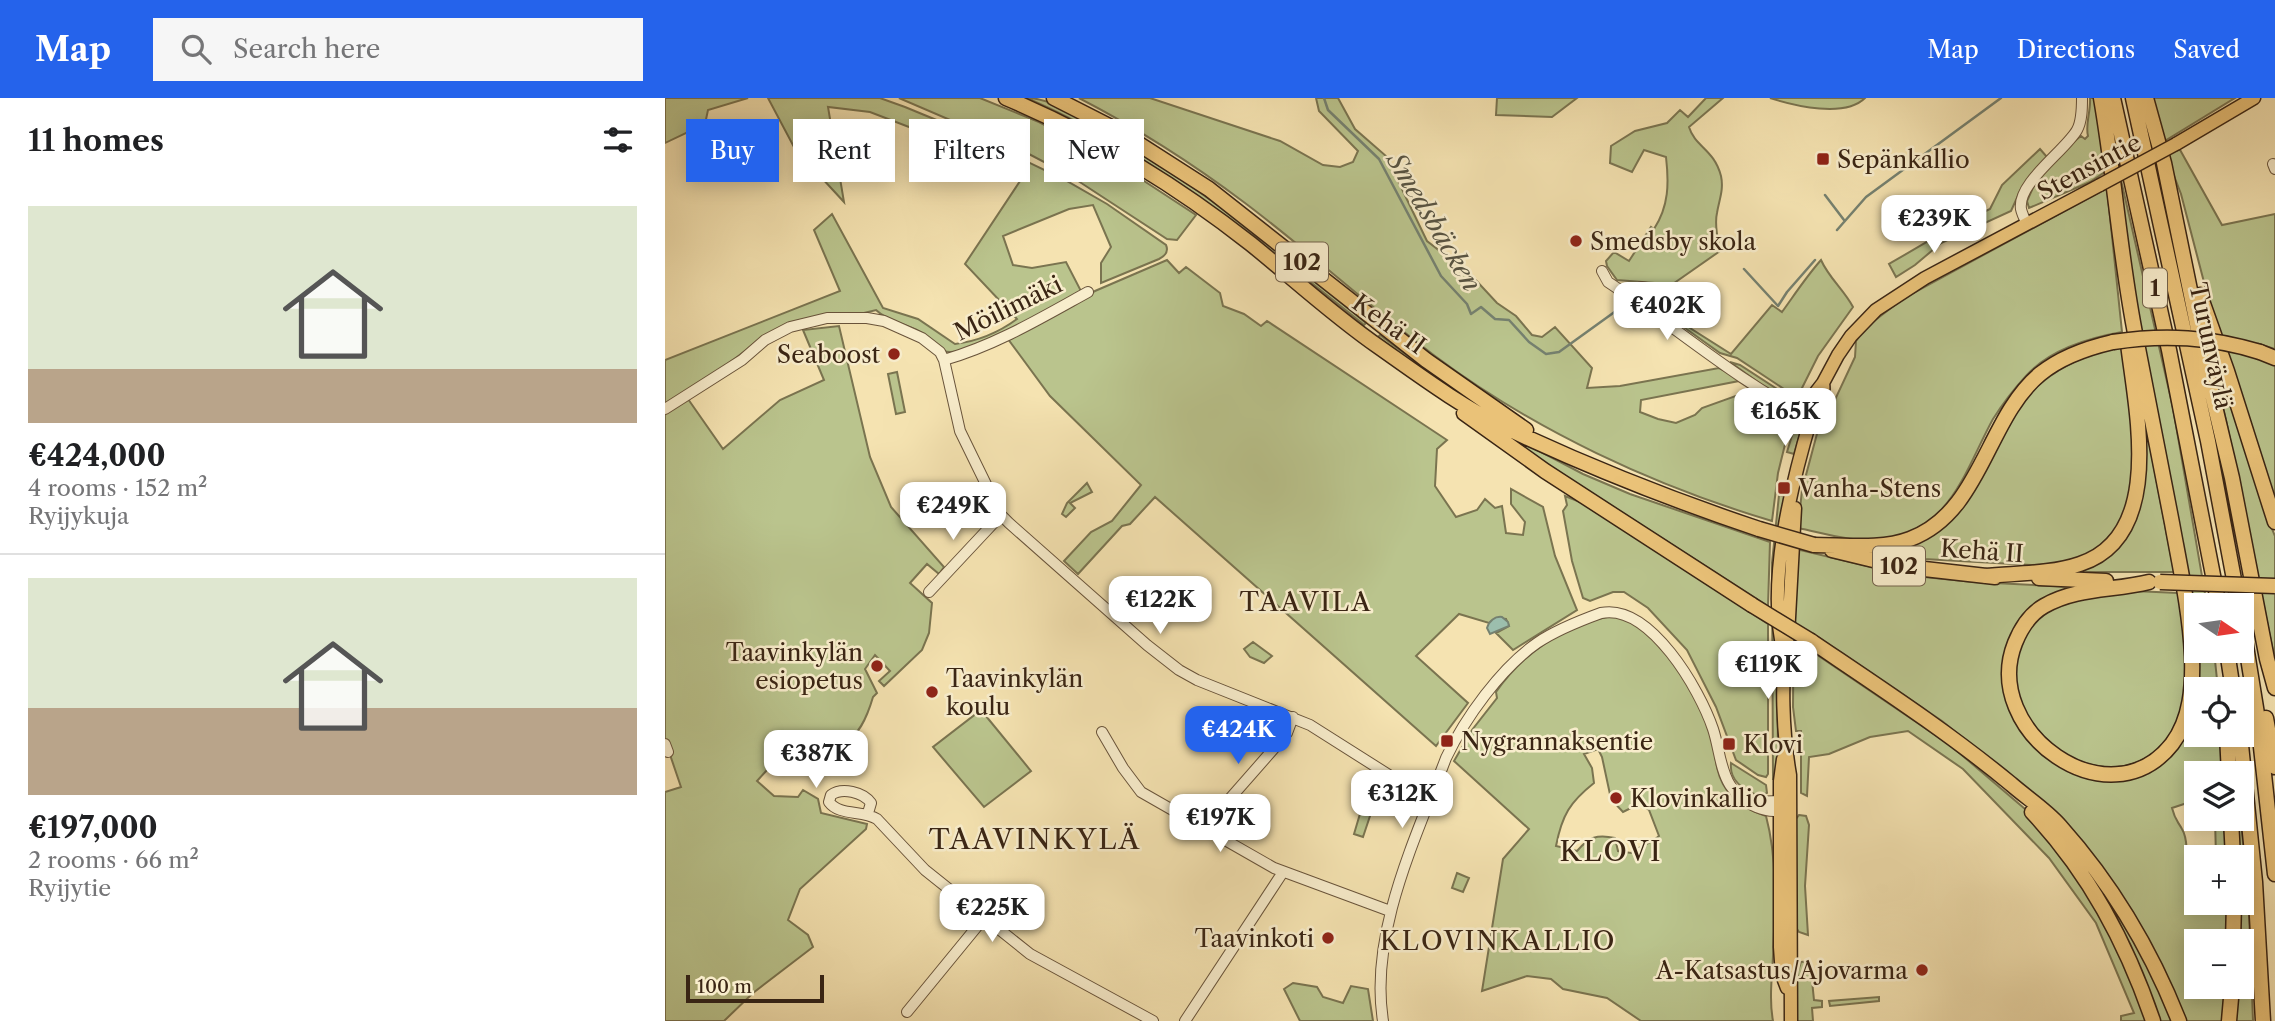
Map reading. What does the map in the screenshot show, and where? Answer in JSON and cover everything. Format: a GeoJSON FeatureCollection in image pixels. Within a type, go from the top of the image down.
{"type":"FeatureCollection","features":[{"type":"Feature","properties":{"kind":"highway","name":"Kehä II"},"geometry":{"type":"LineString","coordinates":[[1006,98],[1127,158],[1195,202],[1377,346],[1502,426],[1627,481],[1759,529],[1877,562],[1985,576],[2275,586]]}},
{"type":"Feature","properties":{"kind":"highway","name":"Kehä II"},"geometry":{"type":"LineString","coordinates":[[1054,98],[1117,130],[1209,189],[1416,352],[1541,442]]}},
{"type":"Feature","properties":{"kind":"highway"},"geometry":{"type":"LineString","coordinates":[[2101,98],[2125,267],[2187,613],[2192,654],[2190,696],[2182,727],[2175,740],[2167,750],[2146,765],[2133,771],[2105,774],[2089,772],[2063,762],[2050,754],[2030,733],[2017,706],[2011,684],[2010,663],[2019,634],[2036,611],[2060,598],[2081,591],[2132,587],[2154,582]]}},
{"type":"Feature","properties":{"kind":"highway","name":"Turunväylä"},"geometry":{"type":"LineString","coordinates":[[2113,98],[2169,350],[2216,593]]}},
{"type":"Feature","properties":{"kind":"highway","name":"Turunväylä"},"geometry":{"type":"LineString","coordinates":[[2133,98],[2205,428],[2237,593]]}},
{"type":"Feature","properties":{"kind":"highway"},"geometry":{"type":"LineString","coordinates":[[2146,98],[2164,163],[2275,688]]}},
{"type":"Feature","properties":{"kind":"highway"},"geometry":{"type":"LineString","coordinates":[[2185,262],[2196,282],[2275,522]]}},
{"type":"Feature","properties":{"kind":"highway"},"geometry":{"type":"LineString","coordinates":[[1985,576],[2055,570],[2082,564],[2111,547],[2129,520],[2138,487],[2138,454],[2126,324],[2125,267]]}},
{"type":"Feature","properties":{"kind":"highway"},"geometry":{"type":"LineString","coordinates":[[1814,545],[1876,545],[1900,542],[1913,538],[1938,523],[1968,488],[2014,404],[2040,374],[2072,355],[2113,342],[2151,337],[2190,337],[2221,341],[2275,358]]}},
{"type":"Feature","properties":{"kind":"highway"},"geometry":{"type":"LineString","coordinates":[[1377,346],[1413,378],[1545,471],[1905,704],[1996,772],[2058,823],[2098,872],[2133,926],[2179,1021]]}},
{"type":"Feature","properties":{"kind":"highway"},"geometry":{"type":"LineString","coordinates":[[2249,663],[2275,874]]}},
{"type":"Feature","properties":{"kind":"highway"},"geometry":{"type":"LineString","coordinates":[[2251,663],[2267,721],[2275,767]]}},
{"type":"Feature","properties":{"kind":"highway"},"geometry":{"type":"LineString","coordinates":[[2241,747],[2255,882],[2263,1021]]}},
{"type":"Feature","properties":{"kind":"highway"},"geometry":{"type":"LineString","coordinates":[[1996,772],[2055,836],[2103,906],[2132,962],[2153,1021]]}},
{"type":"Feature","properties":{"kind":"highway"},"geometry":{"type":"LineString","coordinates":[[2229,1021],[2231,999]]}},
{"type":"Feature","properties":{"kind":"main road","name":"Stensintie"},"geometry":{"type":"LineString","coordinates":[[1791,1021],[1789,995],[1782,975],[1780,947],[1783,807],[1780,775],[1785,748],[1784,654],[1779,634],[1779,585],[1787,507],[1816,392],[1851,336],[1876,310],[1925,278],[2176,144],[2254,98]]}},
{"type":"Feature","properties":{"kind":"street"},"geometry":{"type":"LineString","coordinates":[[2027,224],[2022,214],[2021,202],[2030,182],[2077,130],[2082,98]]}},
{"type":"Feature","properties":{"kind":"street"},"geometry":{"type":"LineString","coordinates":[[1602,271],[1608,282],[1758,388],[1811,418]]}},
{"type":"Feature","properties":{"kind":"street"},"geometry":{"type":"LineString","coordinates":[[1632,297],[1641,287],[1647,288],[1655,314]]}},
{"type":"Feature","properties":{"kind":"street","name":"Möilimäki"},"geometry":{"type":"LineString","coordinates":[[944,360],[1000,340],[1088,292]]}},
{"type":"Feature","properties":{"kind":"street"},"geometry":{"type":"LineString","coordinates":[[665,409],[742,360],[778,332],[814,320],[848,317],[884,321],[922,338],[940,352],[944,360],[960,431],[1001,515],[1064,573],[1179,670],[1327,735],[1430,801]]}},
{"type":"Feature","properties":{"kind":"street"},"geometry":{"type":"LineString","coordinates":[[929,592],[1001,515]]}},
{"type":"Feature","properties":{"kind":"street"},"geometry":{"type":"LineString","coordinates":[[1383,1021],[1380,966],[1390,911],[1446,758],[1458,734],[1509,667],[1540,641],[1584,619],[1611,611],[1637,620],[1664,646],[1695,688],[1714,730],[1728,781],[1737,795],[1750,802],[1783,807]]}},
{"type":"Feature","properties":{"kind":"street"},"geometry":{"type":"LineString","coordinates":[[1205,827],[1287,733],[1293,718]]}},
{"type":"Feature","properties":{"kind":"street"},"geometry":{"type":"LineString","coordinates":[[1102,732],[1141,792],[1283,872],[1390,911]]}},
{"type":"Feature","properties":{"kind":"street"},"geometry":{"type":"LineString","coordinates":[[869,808],[925,870],[984,918],[1048,965],[1153,1021]]}},
{"type":"Feature","properties":{"kind":"street"},"geometry":{"type":"LineString","coordinates":[[1185,1021],[1283,872]]}},
{"type":"Feature","properties":{"kind":"street"},"geometry":{"type":"LineString","coordinates":[[907,1012],[984,918]]}},
{"type":"Feature","properties":{"kind":"green space"},"geometry":{"type":"Polygon","coordinates":[[[665,98],[748,98],[708,110],[706,119],[686,119],[686,133],[665,143],[665,98]]]}},
{"type":"Feature","properties":{"kind":"green space"},"geometry":{"type":"Polygon","coordinates":[[[768,98],[880,98],[934,119],[909,119],[909,127],[895,122],[895,119],[870,112],[828,107],[830,119],[793,119],[793,145],[768,98]]]}},
{"type":"Feature","properties":{"kind":"green space"},"geometry":{"type":"Polygon","coordinates":[[[899,98],[980,98],[1039,122],[1044,125],[1044,162],[1030,155],[1030,119],[948,119],[899,98]]]}},
{"type":"Feature","properties":{"kind":"green space"},"geometry":{"type":"Polygon","coordinates":[[[1027,98],[1043,100],[1081,119],[1071,119],[1027,98]]]}},
{"type":"Feature","properties":{"kind":"green space"},"geometry":{"type":"Polygon","coordinates":[[[1079,98],[1150,98],[1280,141],[1323,165],[1340,167],[1353,162],[1358,151],[1319,111],[1316,98],[1338,98],[1355,129],[1386,156],[1427,241],[1472,276],[1497,303],[1516,316],[1532,335],[1542,337],[1555,327],[1592,368],[1587,388],[1620,386],[1719,368],[1744,380],[1641,400],[1640,412],[1676,423],[1695,415],[1702,408],[1755,389],[1790,413],[1792,416],[1778,473],[1772,521],[1683,491],[1640,473],[1596,453],[1513,408],[1435,356],[1225,188],[1144,135],[1144,119],[1118,119],[1079,98]]]}},
{"type":"Feature","properties":{"kind":"green space"},"geometry":{"type":"Polygon","coordinates":[[[1497,98],[1577,98],[1552,117],[1496,115],[1497,98]]]}},
{"type":"Feature","properties":{"kind":"green space"},"geometry":{"type":"Polygon","coordinates":[[[1706,98],[1723,98],[1689,127],[1714,160],[1721,176],[1722,190],[1716,222],[1720,251],[1670,286],[1670,296],[1679,321],[1731,354],[1772,305],[1782,312],[1821,260],[1853,307],[1818,356],[1799,394],[1784,389],[1737,358],[1720,353],[1664,313],[1654,283],[1617,280],[1607,266],[1606,261],[1614,252],[1629,261],[1651,227],[1654,229],[1663,212],[1667,185],[1666,157],[1644,150],[1632,172],[1610,163],[1611,146],[1635,131],[1667,123],[1680,110],[1688,117],[1706,98]]]}},
{"type":"Feature","properties":{"kind":"green space"},"geometry":{"type":"Polygon","coordinates":[[[1770,98],[1865,98],[1845,108],[1833,109],[1806,107],[1770,98]]]}},
{"type":"Feature","properties":{"kind":"green space"},"geometry":{"type":"Polygon","coordinates":[[[2090,98],[2095,98],[2105,172],[2090,182],[2029,208],[2027,201],[2036,181],[2068,146],[2081,136],[2085,139],[2088,136],[2090,98]]]}},
{"type":"Feature","properties":{"kind":"green space"},"geometry":{"type":"Polygon","coordinates":[[[2152,98],[2235,98],[2163,142],[2152,98]]]}},
{"type":"Feature","properties":{"kind":"green space"},"geometry":{"type":"Polygon","coordinates":[[[2111,136],[2173,408],[2205,593],[2184,593],[2184,628],[2111,136]]]}},
{"type":"Feature","properties":{"kind":"green space"},"geometry":{"type":"Polygon","coordinates":[[[2179,148],[2222,225],[2275,214],[2275,349],[2259,344],[2262,360],[2275,365],[2275,506],[2211,309],[2181,194],[2166,155],[2179,148]]]}},
{"type":"Feature","properties":{"kind":"green space"},"geometry":{"type":"Polygon","coordinates":[[[2040,149],[2047,157],[2021,189],[2011,211],[1941,243],[1896,277],[1889,264],[1990,209],[2002,185],[2040,149]]]}},
{"type":"Feature","properties":{"kind":"green space"},"geometry":{"type":"Polygon","coordinates":[[[1144,155],[1231,215],[1366,323],[1364,325],[1244,230],[1144,161],[1144,155]]]}},
{"type":"Feature","properties":{"kind":"green space"},"geometry":{"type":"Polygon","coordinates":[[[1030,163],[1044,170],[1044,182],[1068,182],[1107,204],[1166,245],[1167,250],[1159,259],[1101,283],[1101,263],[1111,247],[1093,205],[1069,209],[1003,236],[1013,265],[1032,268],[1066,262],[1082,293],[1013,330],[955,352],[944,351],[919,331],[891,320],[876,310],[825,314],[764,337],[688,399],[723,449],[780,400],[824,380],[803,330],[839,326],[870,457],[891,507],[944,567],[939,574],[927,564],[910,583],[932,603],[929,633],[922,650],[884,686],[879,681],[890,671],[875,655],[865,669],[877,693],[859,729],[842,743],[784,744],[786,768],[767,770],[757,781],[774,796],[798,797],[803,790],[818,799],[821,813],[867,824],[866,829],[800,889],[788,920],[808,935],[813,947],[753,993],[724,1021],[665,1021],[665,792],[681,787],[665,740],[665,360],[840,291],[814,230],[832,214],[883,308],[918,319],[955,344],[988,336],[1017,319],[965,264],[1019,182],[1030,182],[1030,163]]]}},
{"type":"Feature","properties":{"kind":"green space"},"geometry":{"type":"Polygon","coordinates":[[[1144,181],[1196,215],[1177,240],[1167,239],[1080,182],[1144,181]]]}},
{"type":"Feature","properties":{"kind":"green space"},"geometry":{"type":"Polygon","coordinates":[[[826,182],[841,182],[844,202],[826,182]]]}},
{"type":"Feature","properties":{"kind":"green space"},"geometry":{"type":"Polygon","coordinates":[[[2107,188],[2122,332],[2070,346],[2035,367],[1993,419],[1951,497],[1938,513],[1922,525],[1902,535],[1877,540],[1837,537],[1798,528],[1802,490],[1822,415],[1833,404],[1855,357],[1856,341],[1865,328],[1904,298],[2107,188]]]}},
{"type":"Feature","properties":{"kind":"green space"},"geometry":{"type":"Polygon","coordinates":[[[1167,260],[1179,273],[1186,267],[1220,293],[1223,306],[1244,314],[1261,326],[1267,321],[1447,440],[1437,449],[1435,486],[1456,517],[1477,510],[1485,499],[1495,508],[1502,506],[1506,533],[1523,535],[1525,522],[1511,504],[1511,489],[1543,507],[1555,556],[1577,610],[1513,650],[1496,633],[1509,626],[1506,619],[1496,618],[1489,623],[1459,614],[1416,656],[1468,703],[1436,746],[1155,497],[1130,524],[1122,526],[1078,574],[1064,561],[1091,532],[1112,521],[1141,485],[1050,396],[1008,339],[1095,291],[1167,260]]]}},
{"type":"Feature","properties":{"kind":"green space"},"geometry":{"type":"Polygon","coordinates":[[[2204,323],[2275,536],[2275,661],[2226,420],[2204,323]]]}},
{"type":"Feature","properties":{"kind":"green space"},"geometry":{"type":"Polygon","coordinates":[[[1380,335],[1489,412],[1456,394],[1378,337],[1380,335]]]}},
{"type":"Feature","properties":{"kind":"green space"},"geometry":{"type":"Polygon","coordinates":[[[2124,347],[2132,430],[2133,487],[2124,520],[2094,553],[2056,564],[2031,565],[1924,559],[1872,550],[1935,530],[2025,398],[2070,364],[2096,353],[2124,347]]]}},
{"type":"Feature","properties":{"kind":"green space"},"geometry":{"type":"Polygon","coordinates":[[[1730,362],[1740,365],[1794,400],[1796,404],[1776,395],[1730,362]]]}},
{"type":"Feature","properties":{"kind":"green space"},"geometry":{"type":"Polygon","coordinates":[[[2135,368],[2174,572],[2073,572],[2098,561],[2117,547],[2136,516],[2140,502],[2135,368]]]}},
{"type":"Feature","properties":{"kind":"green space"},"geometry":{"type":"Polygon","coordinates":[[[897,372],[905,412],[896,414],[888,374],[897,372]]]}},
{"type":"Feature","properties":{"kind":"green space"},"geometry":{"type":"Polygon","coordinates":[[[1797,419],[1802,427],[1794,454],[1787,452],[1797,419]]]}},
{"type":"Feature","properties":{"kind":"green space"},"geometry":{"type":"Polygon","coordinates":[[[1497,429],[1583,474],[1630,494],[1770,542],[1768,606],[1496,432],[1497,429]]]}},
{"type":"Feature","properties":{"kind":"green space"},"geometry":{"type":"Polygon","coordinates":[[[1087,483],[1092,492],[1070,503],[1075,508],[1066,517],[1062,514],[1067,503],[1087,483]]]}},
{"type":"Feature","properties":{"kind":"green space"},"geometry":{"type":"Polygon","coordinates":[[[1779,495],[1784,496],[1777,568],[1778,779],[1773,779],[1772,563],[1779,495]]]}},
{"type":"Feature","properties":{"kind":"green space"},"geometry":{"type":"Polygon","coordinates":[[[1565,496],[1585,504],[1768,624],[1766,777],[1758,775],[1736,760],[1716,707],[1687,650],[1648,608],[1624,592],[1613,592],[1590,601],[1583,598],[1572,561],[1563,511],[1567,505],[1565,496]]]}},
{"type":"Feature","properties":{"kind":"green space"},"geometry":{"type":"Polygon","coordinates":[[[1796,549],[1924,577],[2074,587],[2020,623],[2012,709],[2089,776],[2161,760],[2184,713],[2184,747],[2222,747],[2223,761],[2184,761],[2184,804],[2172,808],[2186,840],[2184,915],[2228,915],[2227,929],[2184,929],[2184,999],[2224,999],[2222,1021],[2183,1021],[2148,941],[2039,798],[1942,721],[1815,635],[1807,648],[1950,745],[2025,809],[2052,840],[2101,910],[2148,1021],[2121,1021],[2121,1016],[2134,1013],[2096,923],[2049,858],[1963,769],[1908,731],[1870,737],[1829,754],[1809,757],[1807,796],[1801,793],[1801,731],[1796,731],[1793,707],[1796,549]]]}},
{"type":"Feature","properties":{"kind":"green space"},"geometry":{"type":"Polygon","coordinates":[[[2134,591],[2178,593],[2186,666],[2181,709],[2164,743],[2139,761],[2110,767],[2079,761],[2051,745],[2029,721],[2017,691],[2018,655],[2034,622],[2044,612],[2061,605],[2134,591]]]}},
{"type":"Feature","properties":{"kind":"green space"},"geometry":{"type":"Polygon","coordinates":[[[1612,616],[1627,620],[1658,644],[1685,680],[1705,716],[1713,738],[1718,772],[1723,784],[1741,804],[1766,816],[1775,886],[1771,997],[1773,1021],[1641,1021],[1607,998],[1563,989],[1551,979],[1527,976],[1482,991],[1503,859],[1529,829],[1454,761],[1472,730],[1497,698],[1496,692],[1519,665],[1562,633],[1612,616]],[[1598,749],[1584,754],[1592,768],[1594,783],[1568,810],[1556,846],[1577,851],[1585,842],[1594,838],[1609,837],[1615,838],[1618,851],[1631,853],[1659,836],[1649,810],[1639,804],[1623,812],[1611,799],[1598,749]]]}},
{"type":"Feature","properties":{"kind":"green space"},"geometry":{"type":"Polygon","coordinates":[[[1253,642],[1272,656],[1264,663],[1250,657],[1244,649],[1253,642]]]}},
{"type":"Feature","properties":{"kind":"green space"},"geometry":{"type":"Polygon","coordinates":[[[2189,663],[2215,663],[2217,677],[2192,677],[2189,663]]]}},
{"type":"Feature","properties":{"kind":"green space"},"geometry":{"type":"Polygon","coordinates":[[[981,710],[1031,771],[984,807],[933,747],[981,710]]]}},
{"type":"Feature","properties":{"kind":"green space"},"geometry":{"type":"Polygon","coordinates":[[[1731,763],[1766,785],[1767,793],[1760,796],[1739,784],[1733,775],[1731,763]]]}},
{"type":"Feature","properties":{"kind":"green space"},"geometry":{"type":"Polygon","coordinates":[[[1362,807],[1372,810],[1363,837],[1354,834],[1362,807]]]}},
{"type":"Feature","properties":{"kind":"green space"},"geometry":{"type":"Polygon","coordinates":[[[1799,815],[1806,816],[1809,825],[1805,886],[1808,935],[1799,932],[1795,926],[1796,819],[1799,815]]]}},
{"type":"Feature","properties":{"kind":"green space"},"geometry":{"type":"Polygon","coordinates":[[[2215,831],[2226,831],[2227,845],[2216,845],[2215,831]]]}},
{"type":"Feature","properties":{"kind":"green space"},"geometry":{"type":"Polygon","coordinates":[[[2235,831],[2242,831],[2243,845],[2236,845],[2235,831]]]}},
{"type":"Feature","properties":{"kind":"green space"},"geometry":{"type":"Polygon","coordinates":[[[2085,862],[2136,941],[2173,1021],[2158,1021],[2082,865],[2085,862]]]}},
{"type":"Feature","properties":{"kind":"green space"},"geometry":{"type":"Polygon","coordinates":[[[1457,873],[1469,878],[1463,892],[1452,888],[1457,873]]]}},
{"type":"Feature","properties":{"kind":"green space"},"geometry":{"type":"Polygon","coordinates":[[[2238,915],[2249,915],[2250,929],[2239,929],[2238,915]]]}},
{"type":"Feature","properties":{"kind":"green space"},"geometry":{"type":"Polygon","coordinates":[[[1810,961],[1814,1000],[1822,1001],[1822,1007],[1812,1008],[1813,1021],[1796,1021],[1794,971],[1798,971],[1801,962],[1810,961]]]}},
{"type":"Feature","properties":{"kind":"green space"},"geometry":{"type":"Polygon","coordinates":[[[1293,983],[1317,987],[1323,997],[1343,1003],[1351,986],[1368,989],[1373,1021],[1300,1021],[1284,989],[1293,983]]]}},
{"type":"Feature","properties":{"kind":"green space"},"geometry":{"type":"Polygon","coordinates":[[[1879,997],[1879,1001],[1830,1006],[1829,1001],[1879,997]]]}},
{"type":"Feature","properties":{"kind":"green space"},"geometry":{"type":"Polygon","coordinates":[[[2237,999],[2252,999],[2253,1021],[2236,1021],[2237,999]]]}},
{"type":"Feature","properties":{"kind":"shaded area"},"geometry":{"type":"Polygon","coordinates":[[[1502,617],[1509,626],[1490,634],[1487,628],[1489,623],[1502,617]]]}},
{"type":"Feature","properties":{"kind":"waterway","name":"Smedsbäcken"},"geometry":{"type":"LineString","coordinates":[[1324,98],[1328,110],[1379,159],[1441,276],[1467,304],[1471,314],[1481,307],[1495,319],[1509,320],[1529,342],[1546,354],[1559,352],[1627,303]]}},
{"type":"Feature","properties":{"kind":"waterway"},"geometry":{"type":"LineString","coordinates":[[1837,230],[1866,197],[2001,98]]}},
{"type":"Feature","properties":{"kind":"waterway"},"geometry":{"type":"LineString","coordinates":[[1825,195],[1844,220]]}},
{"type":"Feature","properties":{"kind":"waterway"},"geometry":{"type":"LineString","coordinates":[[1744,269],[1778,306],[1815,260]]}},
{"type":"Feature","properties":{"kind":"place","name":"Sepänkallio"},"geometry":{"type":"Point","coordinates":[1823,159]}},
{"type":"Feature","properties":{"kind":"place","name":"Smedsby skola"},"geometry":{"type":"Point","coordinates":[1576,241]}},
{"type":"Feature","properties":{"kind":"place","name":"Seaboost"},"geometry":{"type":"Point","coordinates":[894,354]}},
{"type":"Feature","properties":{"kind":"place","name":"Vanha-Stens"},"geometry":{"type":"Point","coordinates":[1784,488]}},
{"type":"Feature","properties":{"kind":"place","name":"Taavinkylän esiopetus"},"geometry":{"type":"Point","coordinates":[877,666]}},
{"type":"Feature","properties":{"kind":"place","name":"Taavinkylän koulu"},"geometry":{"type":"Point","coordinates":[932,692]}},
{"type":"Feature","properties":{"kind":"place","name":"Nygrannaksentie"},"geometry":{"type":"Point","coordinates":[1447,741]}},
{"type":"Feature","properties":{"kind":"place","name":"Klovi"},"geometry":{"type":"Point","coordinates":[1729,744]}},
{"type":"Feature","properties":{"kind":"place","name":"Klovinkallio"},"geometry":{"type":"Point","coordinates":[1616,798]}},
{"type":"Feature","properties":{"kind":"place","name":"Taavinkoti"},"geometry":{"type":"Point","coordinates":[1328,938]}},
{"type":"Feature","properties":{"kind":"place","name":"A-Katsastus/Ajovarma"},"geometry":{"type":"Point","coordinates":[1922,970]}},
{"type":"Feature","properties":{"kind":"district","name":"TAAVILA"},"geometry":{"type":"Point","coordinates":[1306,602]}},
{"type":"Feature","properties":{"kind":"district","name":"TAAVINKYLÄ"},"geometry":{"type":"Point","coordinates":[1035,839]}},
{"type":"Feature","properties":{"kind":"district","name":"KLOVI"},"geometry":{"type":"Point","coordinates":[1611,851]}},
{"type":"Feature","properties":{"kind":"district","name":"KLOVINKALLIO"},"geometry":{"type":"Point","coordinates":[1498,941]}}]}
